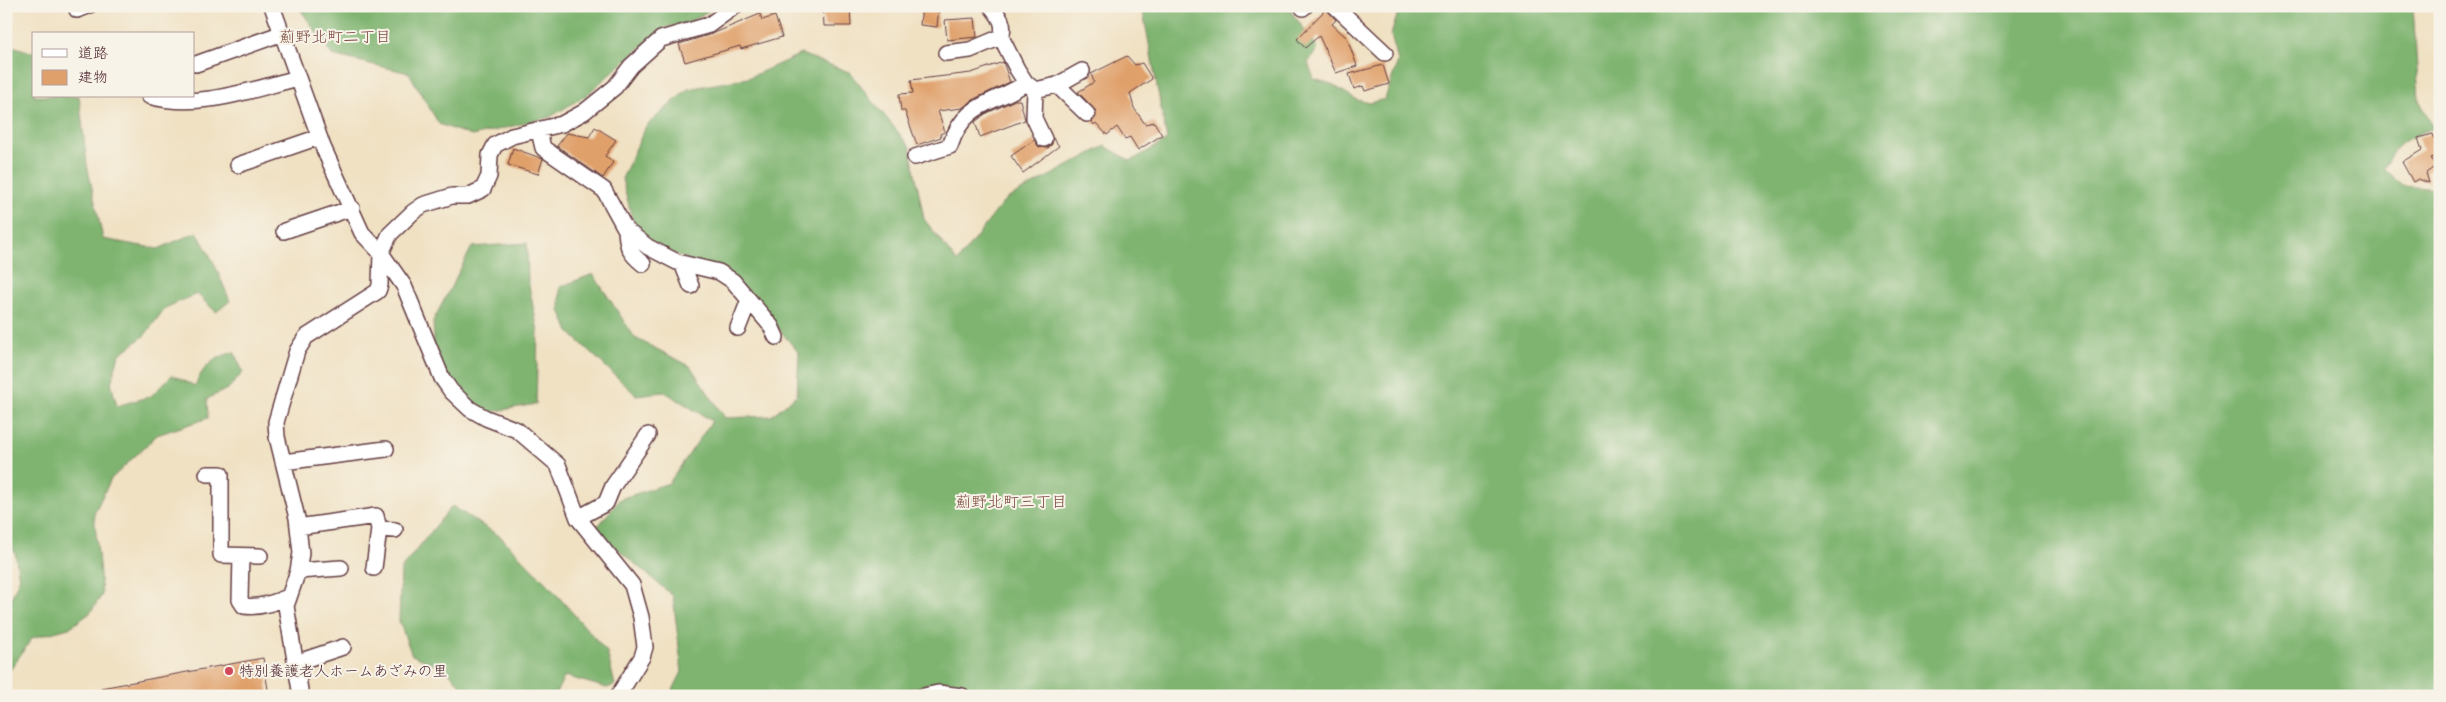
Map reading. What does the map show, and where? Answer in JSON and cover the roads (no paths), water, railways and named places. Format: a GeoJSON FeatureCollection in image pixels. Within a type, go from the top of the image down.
{"type":"FeatureCollection","features":[{"type":"Feature","properties":{"kind":"street"},"geometry":{"type":"LineString","coordinates":[[272,6],[280,34],[319,137],[362,233],[380,253],[404,286],[442,378],[450,391],[470,409],[486,418],[517,430],[558,465],[578,518],[632,585],[641,617],[644,647],[642,657],[618,696]]}},
{"type":"Feature","properties":{"kind":"street"},"geometry":{"type":"LineString","coordinates":[[301,696],[286,606],[298,571],[301,554],[298,527],[277,437],[276,422],[297,351],[306,337],[378,291],[380,285],[380,253],[390,234],[418,208],[452,196],[468,196],[483,189],[489,176],[490,155],[496,145],[512,136],[562,124],[584,112],[615,87],[631,66],[661,39],[709,25],[735,6]]}},
{"type":"Feature","properties":{"kind":"street"},"geometry":{"type":"LineString","coordinates":[[946,53],[970,50],[1001,37],[1004,30],[991,6]]}},
{"type":"Feature","properties":{"kind":"street"},"geometry":{"type":"LineString","coordinates":[[1335,6],[1385,53]]}},
{"type":"Feature","properties":{"kind":"street"},"geometry":{"type":"LineString","coordinates":[[196,64],[280,34]]}},
{"type":"Feature","properties":{"kind":"street"},"geometry":{"type":"LineString","coordinates":[[1001,37],[1030,87],[1034,118],[1044,139]]}},
{"type":"Feature","properties":{"kind":"street"},"geometry":{"type":"LineString","coordinates":[[915,157],[950,146],[956,127],[968,113],[1030,87],[1057,85],[1082,71]]}},
{"type":"Feature","properties":{"kind":"street"},"geometry":{"type":"LineString","coordinates":[[157,98],[164,100],[203,101],[298,78]]}},
{"type":"Feature","properties":{"kind":"street"},"geometry":{"type":"LineString","coordinates":[[1057,85],[1087,114]]}},
{"type":"Feature","properties":{"kind":"street"},"geometry":{"type":"LineString","coordinates":[[538,131],[543,148],[604,190],[626,230],[648,247],[682,263],[727,276],[771,326],[776,337]]}},
{"type":"Feature","properties":{"kind":"street"},"geometry":{"type":"LineString","coordinates":[[238,165],[319,137]]}},
{"type":"Feature","properties":{"kind":"street"},"geometry":{"type":"LineString","coordinates":[[284,231],[352,208]]}},
{"type":"Feature","properties":{"kind":"street"},"geometry":{"type":"LineString","coordinates":[[626,230],[627,242],[632,256],[642,264]]}},
{"type":"Feature","properties":{"kind":"street"},"geometry":{"type":"LineString","coordinates":[[682,263],[690,286]]}},
{"type":"Feature","properties":{"kind":"street"},"geometry":{"type":"LineString","coordinates":[[738,328],[749,300]]}},
{"type":"Feature","properties":{"kind":"street"},"geometry":{"type":"LineString","coordinates":[[578,518],[606,503],[613,486],[648,435]]}},
{"type":"Feature","properties":{"kind":"street"},"geometry":{"type":"LineString","coordinates":[[283,462],[386,449]]}},
{"type":"Feature","properties":{"kind":"street"},"geometry":{"type":"LineString","coordinates":[[207,474],[221,474],[221,556],[260,556]]}},
{"type":"Feature","properties":{"kind":"street"},"geometry":{"type":"LineString","coordinates":[[298,527],[376,516],[379,529],[374,568]]}},
{"type":"Feature","properties":{"kind":"street"},"geometry":{"type":"LineString","coordinates":[[379,529],[395,530]]}},
{"type":"Feature","properties":{"kind":"street"},"geometry":{"type":"LineString","coordinates":[[241,556],[240,600],[244,606],[254,608],[288,597]]}},
{"type":"Feature","properties":{"kind":"street"},"geometry":{"type":"LineString","coordinates":[[298,571],[341,568]]}},
{"type":"Feature","properties":{"kind":"street"},"geometry":{"type":"LineString","coordinates":[[295,663],[343,647]]}},
{"type":"Feature","properties":{"kind":"street"},"geometry":{"type":"LineString","coordinates":[[924,696],[938,694],[962,696]]}},
{"type":"Feature","properties":{"kind":"place","name":"特別養護老人ホームあざみの里"},"geometry":{"type":"Point","coordinates":[229,671]}},
{"type":"Feature","properties":{"kind":"district","name":"薊野北町二丁目"},"geometry":{"type":"Point","coordinates":[335,37]}},
{"type":"Feature","properties":{"kind":"district","name":"薊野北町三丁目"},"geometry":{"type":"Point","coordinates":[1011,502]}}]}
